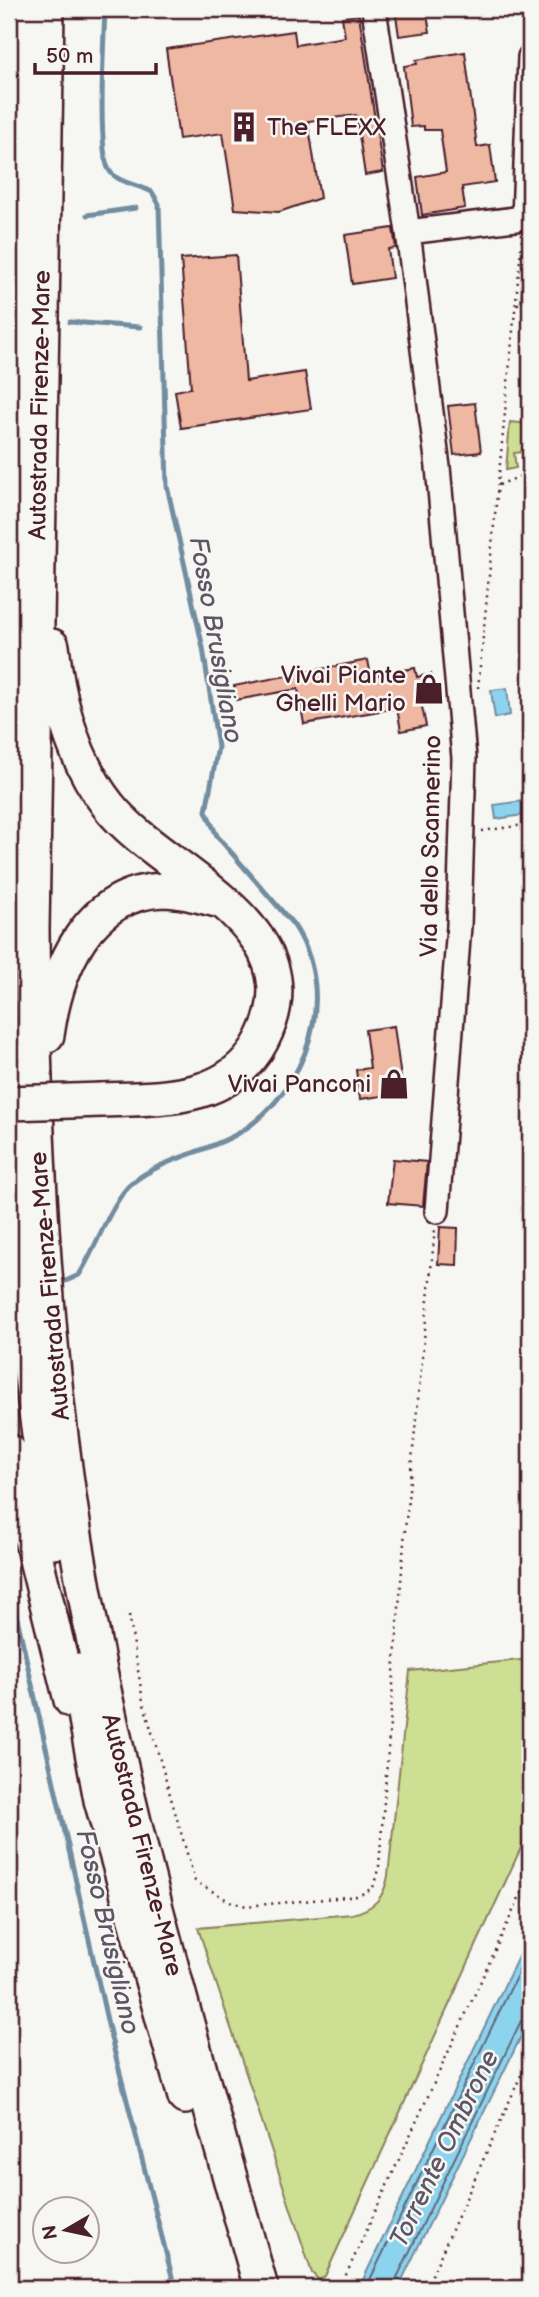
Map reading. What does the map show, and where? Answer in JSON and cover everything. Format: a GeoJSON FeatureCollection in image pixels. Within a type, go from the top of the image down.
{"type":"FeatureCollection","features":[{"type":"Feature","properties":{"kind":"highway","name":"Autostrada Firenze-Mare"},"geometry":{"type":"LineString","coordinates":[[23,9],[29,389],[32,930],[39,1159],[62,1432],[78,1555],[106,1704],[137,1837],[261,2288]]}},
{"type":"Feature","properties":{"kind":"highway","name":"Autostrada Firenze-Mare"},"geometry":{"type":"LineString","coordinates":[[9,899],[47,9]]}},
{"type":"Feature","properties":{"kind":"highway"},"geometry":{"type":"LineString","coordinates":[[9,483],[29,389]]}},
{"type":"Feature","properties":{"kind":"highway"},"geometry":{"type":"LineString","coordinates":[[9,1103],[177,1097],[200,1092],[232,1076],[260,1043],[273,998],[270,967],[251,928],[225,903],[120,818],[93,782],[68,728],[58,687],[51,635],[29,389]]}},
{"type":"Feature","properties":{"kind":"highway"},"geometry":{"type":"LineString","coordinates":[[39,1159],[46,1044],[53,1001],[69,955],[85,932],[114,905],[141,893],[178,891],[225,903]]}},
{"type":"Feature","properties":{"kind":"highway","name":"Autostrada Firenze-Mare"},"geometry":{"type":"LineString","coordinates":[[9,1057],[26,1333],[34,1407],[61,1585],[101,1800],[238,2288]]}},
{"type":"Feature","properties":{"kind":"highway"},"geometry":{"type":"LineString","coordinates":[[9,1451],[71,1699],[101,1800]]}},
{"type":"Feature","properties":{"kind":"street","name":"Via dello Scannerino"},"geometry":{"type":"LineString","coordinates":[[374,9],[408,232],[447,551],[454,676],[464,758],[463,834],[436,1212]]}},
{"type":"Feature","properties":{"kind":"street"},"geometry":{"type":"LineString","coordinates":[[408,232],[524,218],[525,123],[530,57]]}},
{"type":"Feature","properties":{"kind":"street"},"geometry":{"type":"LineString","coordinates":[[525,123],[530,153]]}},
{"type":"Feature","properties":{"kind":"path"},"geometry":{"type":"LineString","coordinates":[[477,696],[524,218]]}},
{"type":"Feature","properties":{"kind":"path"},"geometry":{"type":"LineString","coordinates":[[517,304],[530,302]]}},
{"type":"Feature","properties":{"kind":"path"},"geometry":{"type":"LineString","coordinates":[[499,485],[530,472]]}},
{"type":"Feature","properties":{"kind":"path"},"geometry":{"type":"LineString","coordinates":[[463,834],[530,824]]}},
{"type":"Feature","properties":{"kind":"path"},"geometry":{"type":"LineString","coordinates":[[129,1615],[144,1700],[195,1881],[240,1906],[358,1896],[373,1888],[379,1866],[404,1541],[436,1212]]}},
{"type":"Feature","properties":{"kind":"path"},"geometry":{"type":"LineString","coordinates":[[340,2288],[530,1874]]}},
{"type":"Feature","properties":{"kind":"path"},"geometry":{"type":"LineString","coordinates":[[426,2288],[530,2055]]}},
{"type":"Feature","properties":{"kind":"green space"},"geometry":{"type":"Polygon","coordinates":[[[527,228],[530,230],[530,300],[521,301],[527,228]]]}},
{"type":"Feature","properties":{"kind":"green space"},"geometry":{"type":"Polygon","coordinates":[[[510,422],[530,424],[530,451],[514,453],[516,468],[506,470],[510,422]]]}},
{"type":"Feature","properties":{"kind":"green space"},"geometry":{"type":"Polygon","coordinates":[[[530,1659],[530,1828],[325,2276],[319,2280],[312,2273],[198,1928],[352,1914],[372,1906],[384,1891],[388,1876],[410,1671],[530,1659]]]}},
{"type":"Feature","properties":{"kind":"water"},"geometry":{"type":"Polygon","coordinates":[[[507,688],[510,715],[495,718],[491,690],[507,688]]]}},
{"type":"Feature","properties":{"kind":"water"},"geometry":{"type":"Polygon","coordinates":[[[530,800],[530,814],[496,819],[494,805],[530,800]]]}},
{"type":"Feature","properties":{"kind":"water","name":"Torrente Ombrone"},"geometry":{"type":"Polygon","coordinates":[[[530,1932],[530,2018],[398,2288],[359,2288],[530,1932]]]}},
{"type":"Feature","properties":{"kind":"building"},"geometry":{"type":"Polygon","coordinates":[[[395,9],[426,9],[430,32],[399,36],[395,9]]]}},
{"type":"Feature","properties":{"kind":"building","name":"The FLEXX"},"geometry":{"type":"Polygon","coordinates":[[[359,15],[383,172],[365,175],[356,115],[308,121],[320,198],[279,212],[235,209],[223,133],[179,139],[166,49],[294,31],[296,45],[345,37],[342,17],[359,15]]]}},
{"type":"Feature","properties":{"kind":"building"},"geometry":{"type":"Polygon","coordinates":[[[465,52],[477,147],[490,145],[495,182],[462,187],[465,208],[422,215],[417,177],[446,172],[440,130],[424,130],[424,126],[411,127],[404,66],[417,64],[416,60],[465,52]]]}},
{"type":"Feature","properties":{"kind":"building"},"geometry":{"type":"Polygon","coordinates":[[[393,228],[396,248],[388,249],[392,278],[352,284],[345,235],[393,228]]]}},
{"type":"Feature","properties":{"kind":"building"},"geometry":{"type":"Polygon","coordinates":[[[236,255],[246,381],[305,372],[311,409],[181,428],[175,391],[191,388],[181,259],[236,255]]]}},
{"type":"Feature","properties":{"kind":"building"},"geometry":{"type":"Polygon","coordinates":[[[475,403],[481,452],[454,455],[448,406],[475,403]]]}},
{"type":"Feature","properties":{"kind":"building"},"geometry":{"type":"Polygon","coordinates":[[[368,660],[371,676],[415,668],[417,677],[431,674],[436,700],[421,702],[426,726],[401,731],[397,708],[304,724],[298,689],[236,700],[234,686],[368,660]]]}},
{"type":"Feature","properties":{"kind":"building"},"geometry":{"type":"Polygon","coordinates":[[[394,1026],[403,1093],[360,1099],[356,1070],[370,1068],[365,1030],[394,1026]]]}},
{"type":"Feature","properties":{"kind":"building"},"geometry":{"type":"Polygon","coordinates":[[[393,1159],[427,1162],[423,1206],[388,1203],[393,1159]]]}},
{"type":"Feature","properties":{"kind":"building"},"geometry":{"type":"Polygon","coordinates":[[[440,1227],[458,1228],[457,1265],[438,1264],[440,1227]]]}},
{"type":"Feature","properties":{"kind":"waterway","name":"Fosso Brusigliano"},"geometry":{"type":"LineString","coordinates":[[66,1281],[79,1275],[118,1200],[132,1183],[157,1167],[226,1140],[263,1115],[283,1093],[299,1067],[315,1010],[314,981],[307,952],[293,924],[217,836],[206,811],[218,747],[203,648],[167,486],[159,204],[152,192],[123,181],[113,174],[105,159],[102,93],[105,9]]}},
{"type":"Feature","properties":{"kind":"waterway"},"geometry":{"type":"LineString","coordinates":[[87,215],[136,208]]}},
{"type":"Feature","properties":{"kind":"waterway"},"geometry":{"type":"LineString","coordinates":[[70,322],[140,327]]}},
{"type":"Feature","properties":{"kind":"waterway","name":"Fosso Brusigliano"},"geometry":{"type":"LineString","coordinates":[[9,1582],[111,2038],[175,2288]]}},
{"type":"Feature","properties":{"kind":"place","name":"The FLEXX"},"geometry":{"type":"Point","coordinates":[244,127]}},
{"type":"Feature","properties":{"kind":"place","name":"Vivai Piante Ghelli Mario"},"geometry":{"type":"Point","coordinates":[429,689]}},
{"type":"Feature","properties":{"kind":"place","name":"Vivai Panconi"},"geometry":{"type":"Point","coordinates":[394,1084]}}]}
